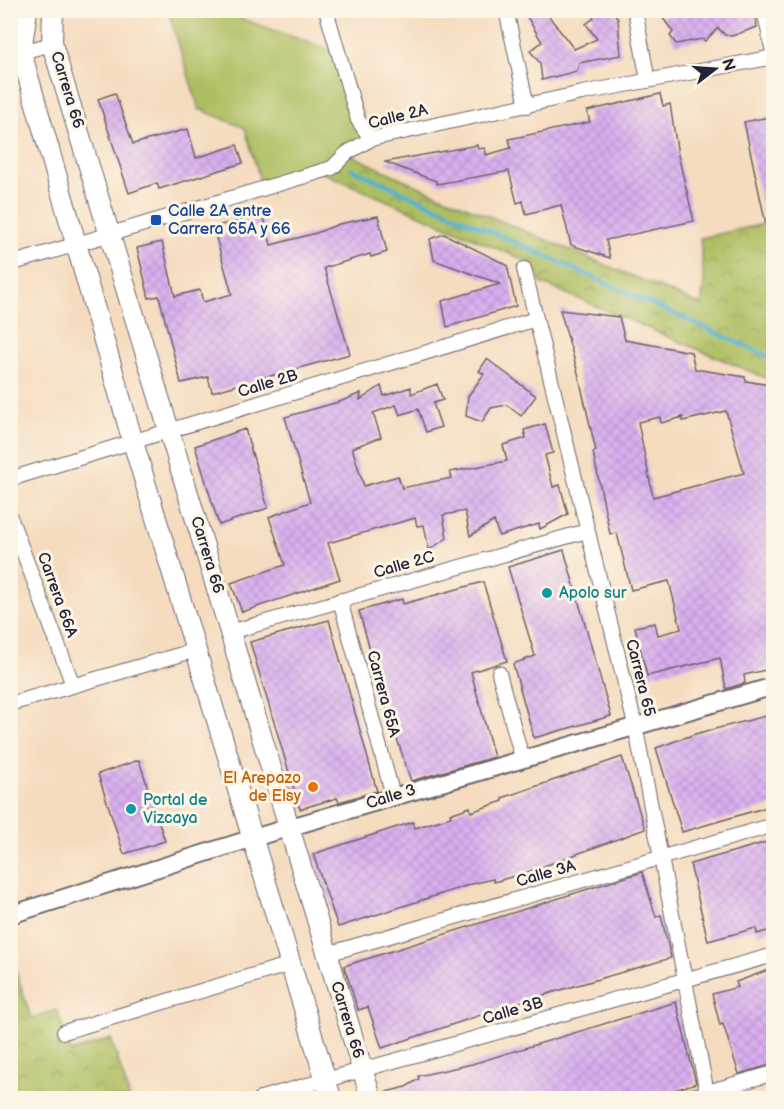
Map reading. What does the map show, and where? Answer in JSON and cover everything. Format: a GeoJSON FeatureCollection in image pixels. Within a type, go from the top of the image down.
{"type":"FeatureCollection","features":[{"type":"Feature","properties":{"kind":"main road","name":"Carrera 66"},"geometry":{"type":"LineString","coordinates":[[27,10],[16,54],[76,244],[329,1089]]}},
{"type":"Feature","properties":{"kind":"main road","name":"Carrera 66"},"geometry":{"type":"LineString","coordinates":[[53,10],[52,44],[371,1098]]}},
{"type":"Feature","properties":{"kind":"street"},"geometry":{"type":"LineString","coordinates":[[326,10],[358,120],[371,139]]}},
{"type":"Feature","properties":{"kind":"street"},"geometry":{"type":"LineString","coordinates":[[507,10],[527,106]]}},
{"type":"Feature","properties":{"kind":"street"},"geometry":{"type":"LineString","coordinates":[[635,10],[648,81]]}},
{"type":"Feature","properties":{"kind":"street"},"geometry":{"type":"LineString","coordinates":[[764,10],[774,57]]}},
{"type":"Feature","properties":{"kind":"street"},"geometry":{"type":"LineString","coordinates":[[16,54],[52,44]]}},
{"type":"Feature","properties":{"kind":"street","name":"Calle 2A"},"geometry":{"type":"LineString","coordinates":[[10,264],[332,168],[347,153],[371,139],[774,57]]}},
{"type":"Feature","properties":{"kind":"street","name":"Carrera 65"},"geometry":{"type":"LineString","coordinates":[[524,269],[635,725],[707,1095]]}},
{"type":"Feature","properties":{"kind":"street","name":"Calle 2B"},"geometry":{"type":"LineString","coordinates":[[10,479],[536,319]]}},
{"type":"Feature","properties":{"kind":"street","name":"Carrera 66A"},"geometry":{"type":"LineString","coordinates":[[10,517],[73,686]]}},
{"type":"Feature","properties":{"kind":"street","name":"Calle 2C"},"geometry":{"type":"LineString","coordinates":[[230,632],[587,531]]}},
{"type":"Feature","properties":{"kind":"street","name":"Carrera 65A"},"geometry":{"type":"LineString","coordinates":[[340,600],[393,796]]}},
{"type":"Feature","properties":{"kind":"street"},"geometry":{"type":"LineString","coordinates":[[10,704],[196,650]]}},
{"type":"Feature","properties":{"kind":"street"},"geometry":{"type":"LineString","coordinates":[[499,673],[522,758]]}},
{"type":"Feature","properties":{"kind":"street","name":"Calle 3"},"geometry":{"type":"LineString","coordinates":[[10,915],[393,796],[774,686]]}},
{"type":"Feature","properties":{"kind":"street","name":"Calle 3A"},"geometry":{"type":"LineString","coordinates":[[327,954],[774,825]]}},
{"type":"Feature","properties":{"kind":"street","name":"Calle 3B"},"geometry":{"type":"LineString","coordinates":[[261,1098],[329,1089],[362,1070],[774,955]]}},
{"type":"Feature","properties":{"kind":"street"},"geometry":{"type":"LineString","coordinates":[[64,1032],[291,964]]}},
{"type":"Feature","properties":{"kind":"street"},"geometry":{"type":"LineString","coordinates":[[686,1098],[707,1095],[774,1073]]}},
{"type":"Feature","properties":{"kind":"green space"},"geometry":{"type":"Polygon","coordinates":[[[168,11],[219,11],[339,53],[371,139],[332,168],[262,187],[245,128],[199,109],[168,11]]]}},
{"type":"Feature","properties":{"kind":"green space"},"geometry":{"type":"Polygon","coordinates":[[[347,153],[420,187],[701,305],[704,283],[700,238],[773,222],[773,381],[541,283],[533,264],[319,171],[347,153]]]}},
{"type":"Feature","properties":{"kind":"green space"},"geometry":{"type":"Polygon","coordinates":[[[10,953],[31,1018],[57,1010],[71,1052],[111,1039],[130,1098],[11,1098],[10,953]]]}},
{"type":"Feature","properties":{"kind":"building"},"geometry":{"type":"Polygon","coordinates":[[[523,10],[544,10],[574,49],[597,39],[586,24],[594,18],[589,10],[612,10],[618,19],[621,55],[579,63],[577,71],[542,80],[540,63],[530,51],[542,42],[523,10]]]}},
{"type":"Feature","properties":{"kind":"building"},"geometry":{"type":"Polygon","coordinates":[[[672,10],[755,10],[757,27],[732,36],[725,35],[718,28],[705,41],[702,39],[676,44],[670,36],[673,32],[663,18],[672,10]]]}},
{"type":"Feature","properties":{"kind":"building"},"geometry":{"type":"Polygon","coordinates":[[[115,93],[133,144],[188,129],[196,158],[237,145],[243,163],[159,189],[157,183],[129,193],[98,99],[115,93]]]}},
{"type":"Feature","properties":{"kind":"building"},"geometry":{"type":"Polygon","coordinates":[[[660,94],[663,106],[670,104],[678,155],[694,221],[606,240],[610,258],[571,245],[561,205],[526,214],[523,201],[517,203],[509,171],[437,184],[436,181],[385,162],[477,145],[478,149],[485,148],[486,155],[511,148],[509,139],[590,122],[587,111],[660,94]]]}},
{"type":"Feature","properties":{"kind":"building"},"geometry":{"type":"Polygon","coordinates":[[[774,116],[774,234],[768,234],[744,122],[774,116]]]}},
{"type":"Feature","properties":{"kind":"building"},"geometry":{"type":"Polygon","coordinates":[[[263,214],[271,245],[316,233],[339,224],[378,216],[387,252],[371,257],[370,254],[324,268],[350,354],[212,392],[208,377],[181,383],[159,296],[149,298],[137,248],[162,242],[175,296],[200,290],[203,302],[232,294],[213,227],[263,214]]]}},
{"type":"Feature","properties":{"kind":"building"},"geometry":{"type":"Polygon","coordinates":[[[444,234],[507,265],[516,306],[447,327],[442,301],[500,284],[434,260],[430,239],[444,234]]]}},
{"type":"Feature","properties":{"kind":"building"},"geometry":{"type":"Polygon","coordinates":[[[560,310],[619,317],[625,340],[691,352],[695,369],[745,377],[746,381],[769,385],[774,403],[774,668],[744,675],[745,683],[726,689],[720,658],[647,676],[635,627],[655,623],[658,635],[681,629],[669,581],[631,590],[617,533],[610,534],[593,452],[596,451],[578,373],[560,310]],[[726,411],[683,421],[683,417],[661,423],[660,417],[638,422],[653,497],[744,473],[726,411]]]}},
{"type":"Feature","properties":{"kind":"building"},"geometry":{"type":"Polygon","coordinates":[[[487,359],[536,396],[521,416],[507,405],[491,408],[482,422],[466,416],[468,396],[484,374],[479,371],[487,359]]]}},
{"type":"Feature","properties":{"kind":"building"},"geometry":{"type":"Polygon","coordinates":[[[437,384],[443,400],[433,403],[441,427],[426,432],[418,409],[400,415],[396,405],[373,413],[381,437],[352,448],[364,486],[398,476],[402,488],[452,478],[450,472],[507,461],[503,445],[526,438],[524,430],[545,424],[553,453],[545,455],[553,487],[560,485],[568,514],[540,529],[539,524],[499,536],[494,521],[470,536],[465,511],[443,515],[447,538],[429,550],[424,525],[417,526],[415,518],[328,543],[340,579],[242,612],[231,583],[285,565],[269,517],[310,502],[285,417],[342,401],[361,393],[360,400],[381,386],[384,396],[411,387],[411,394],[437,384]]]}},
{"type":"Feature","properties":{"kind":"building"},"geometry":{"type":"Polygon","coordinates":[[[245,429],[268,508],[219,525],[195,446],[245,429]]]}},
{"type":"Feature","properties":{"kind":"building"},"geometry":{"type":"Polygon","coordinates":[[[564,550],[611,716],[534,738],[513,664],[535,656],[508,567],[564,550]]]}},
{"type":"Feature","properties":{"kind":"building"},"geometry":{"type":"Polygon","coordinates":[[[483,582],[507,661],[471,672],[494,757],[411,781],[385,703],[359,611],[402,599],[403,604],[483,582]]]}},
{"type":"Feature","properties":{"kind":"building"},"geometry":{"type":"Polygon","coordinates":[[[329,620],[377,791],[339,802],[337,798],[300,809],[250,642],[329,620]]]}},
{"type":"Feature","properties":{"kind":"building"},"geometry":{"type":"Polygon","coordinates":[[[774,714],[774,805],[682,832],[656,748],[695,734],[774,714]]]}},
{"type":"Feature","properties":{"kind":"building"},"geometry":{"type":"Polygon","coordinates":[[[622,757],[645,829],[525,873],[494,882],[493,879],[472,884],[338,927],[313,854],[413,822],[415,828],[451,817],[450,814],[470,807],[471,812],[503,801],[502,798],[622,757]]]}},
{"type":"Feature","properties":{"kind":"building","name":"Portal de Vizcaya"},"geometry":{"type":"Polygon","coordinates":[[[139,760],[165,841],[124,854],[98,774],[139,760]]]}},
{"type":"Feature","properties":{"kind":"building"},"geometry":{"type":"Polygon","coordinates":[[[774,840],[774,929],[757,934],[756,928],[708,941],[690,864],[774,840]]]}},
{"type":"Feature","properties":{"kind":"building"},"geometry":{"type":"Polygon","coordinates":[[[642,872],[656,917],[661,915],[671,958],[523,1001],[382,1048],[368,1007],[358,1010],[344,966],[642,872]]]}},
{"type":"Feature","properties":{"kind":"building"},"geometry":{"type":"Polygon","coordinates":[[[774,968],[774,1064],[739,1074],[723,1024],[720,1025],[712,994],[738,987],[736,982],[774,968]]]}},
{"type":"Feature","properties":{"kind":"building"},"geometry":{"type":"Polygon","coordinates":[[[676,1002],[696,1083],[678,1089],[647,1098],[383,1098],[382,1093],[406,1087],[419,1079],[418,1076],[472,1064],[676,1002]]]}},
{"type":"Feature","properties":{"kind":"waterway"},"geometry":{"type":"LineString","coordinates":[[352,169],[774,359]]}},
{"type":"Feature","properties":{"kind":"place","name":"Calle 2A entre Carrera 65A y 66"},"geometry":{"type":"Point","coordinates":[156,220]}},
{"type":"Feature","properties":{"kind":"place","name":"Apolo sur"},"geometry":{"type":"Point","coordinates":[547,593]}},
{"type":"Feature","properties":{"kind":"place","name":"El Arepazo de Elsy"},"geometry":{"type":"Point","coordinates":[313,787]}},
{"type":"Feature","properties":{"kind":"place","name":"Portal de Vizcaya"},"geometry":{"type":"Point","coordinates":[131,809]}}]}
